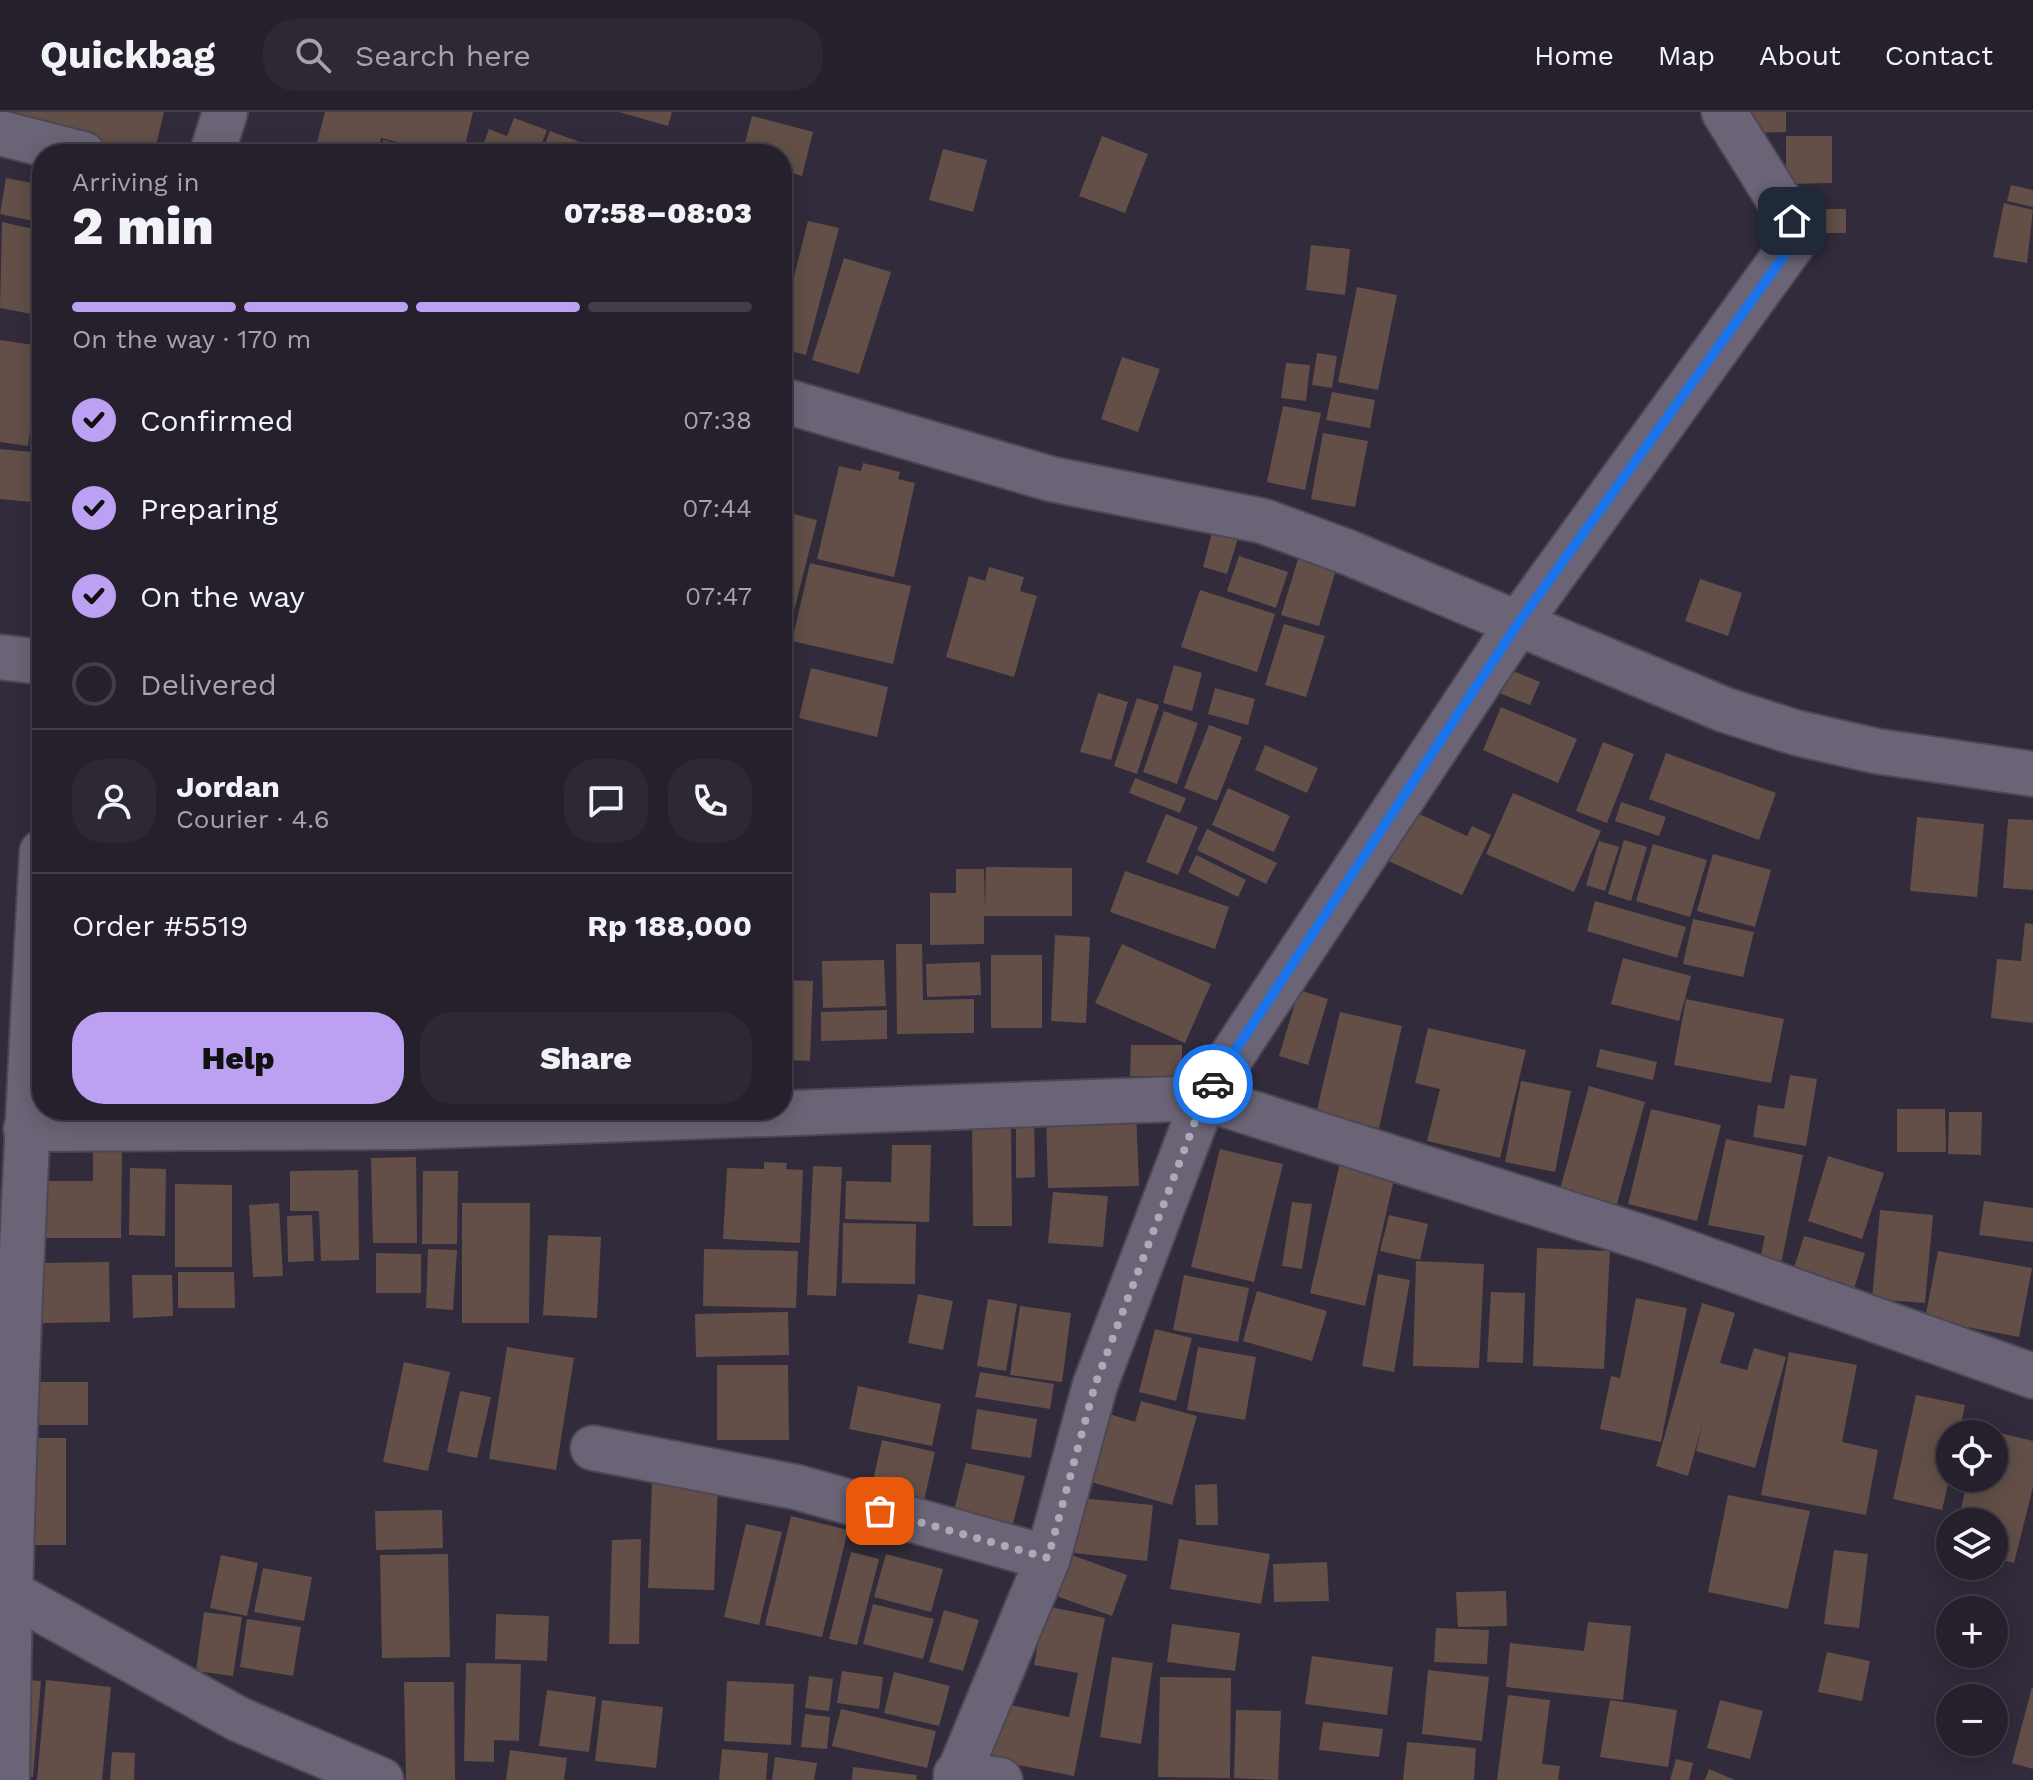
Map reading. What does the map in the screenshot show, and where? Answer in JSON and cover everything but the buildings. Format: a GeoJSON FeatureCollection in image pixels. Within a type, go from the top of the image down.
{"type":"FeatureCollection","features":[{"type":"Feature","properties":{"kind":"street"},"geometry":{"type":"LineString","coordinates":[[215,144],[225,112]]}},
{"type":"Feature","properties":{"kind":"street"},"geometry":{"type":"LineString","coordinates":[[1000,1780],[956,1777],[1048,1558],[1095,1385],[1204,1098],[1517,625],[1794,242],[1796,232],[1792,221],[1724,112]]}},
{"type":"Feature","properties":{"kind":"street"},"geometry":{"type":"LineString","coordinates":[[0,133],[43,144]]}},
{"type":"Feature","properties":{"kind":"street"},"geometry":{"type":"LineString","coordinates":[[792,403],[1051,479],[1263,521],[1347,552],[1725,710],[1797,733],[1876,751],[2033,774]]}},
{"type":"Feature","properties":{"kind":"street"},"geometry":{"type":"LineString","coordinates":[[0,657],[32,661]]}},
{"type":"Feature","properties":{"kind":"street"},"geometry":{"type":"LineString","coordinates":[[7,1780],[9,1592],[32,1025]]}},
{"type":"Feature","properties":{"kind":"street"},"geometry":{"type":"LineString","coordinates":[[792,1113],[1204,1098],[1654,1241],[2033,1376]]}},
{"type":"Feature","properties":{"kind":"street"},"geometry":{"type":"LineString","coordinates":[[26,1129],[424,1126],[591,1120]]}},
{"type":"Feature","properties":{"kind":"street"},"geometry":{"type":"LineString","coordinates":[[593,1448],[796,1487],[1048,1558]]}},
{"type":"Feature","properties":{"kind":"street"},"geometry":{"type":"LineString","coordinates":[[9,1592],[238,1719],[381,1780]]}},
{"type":"Feature","properties":{"kind":"way so far"},"geometry":{"type":"LineString","coordinates":[[880,1511],[1048,1558],[1095,1385],[1204,1098],[1213,1084]]}},
{"type":"Feature","properties":{"kind":"route"},"geometry":{"type":"LineString","coordinates":[[1213,1084],[1517,625],[1794,242],[1796,232],[1792,221]]}}]}
